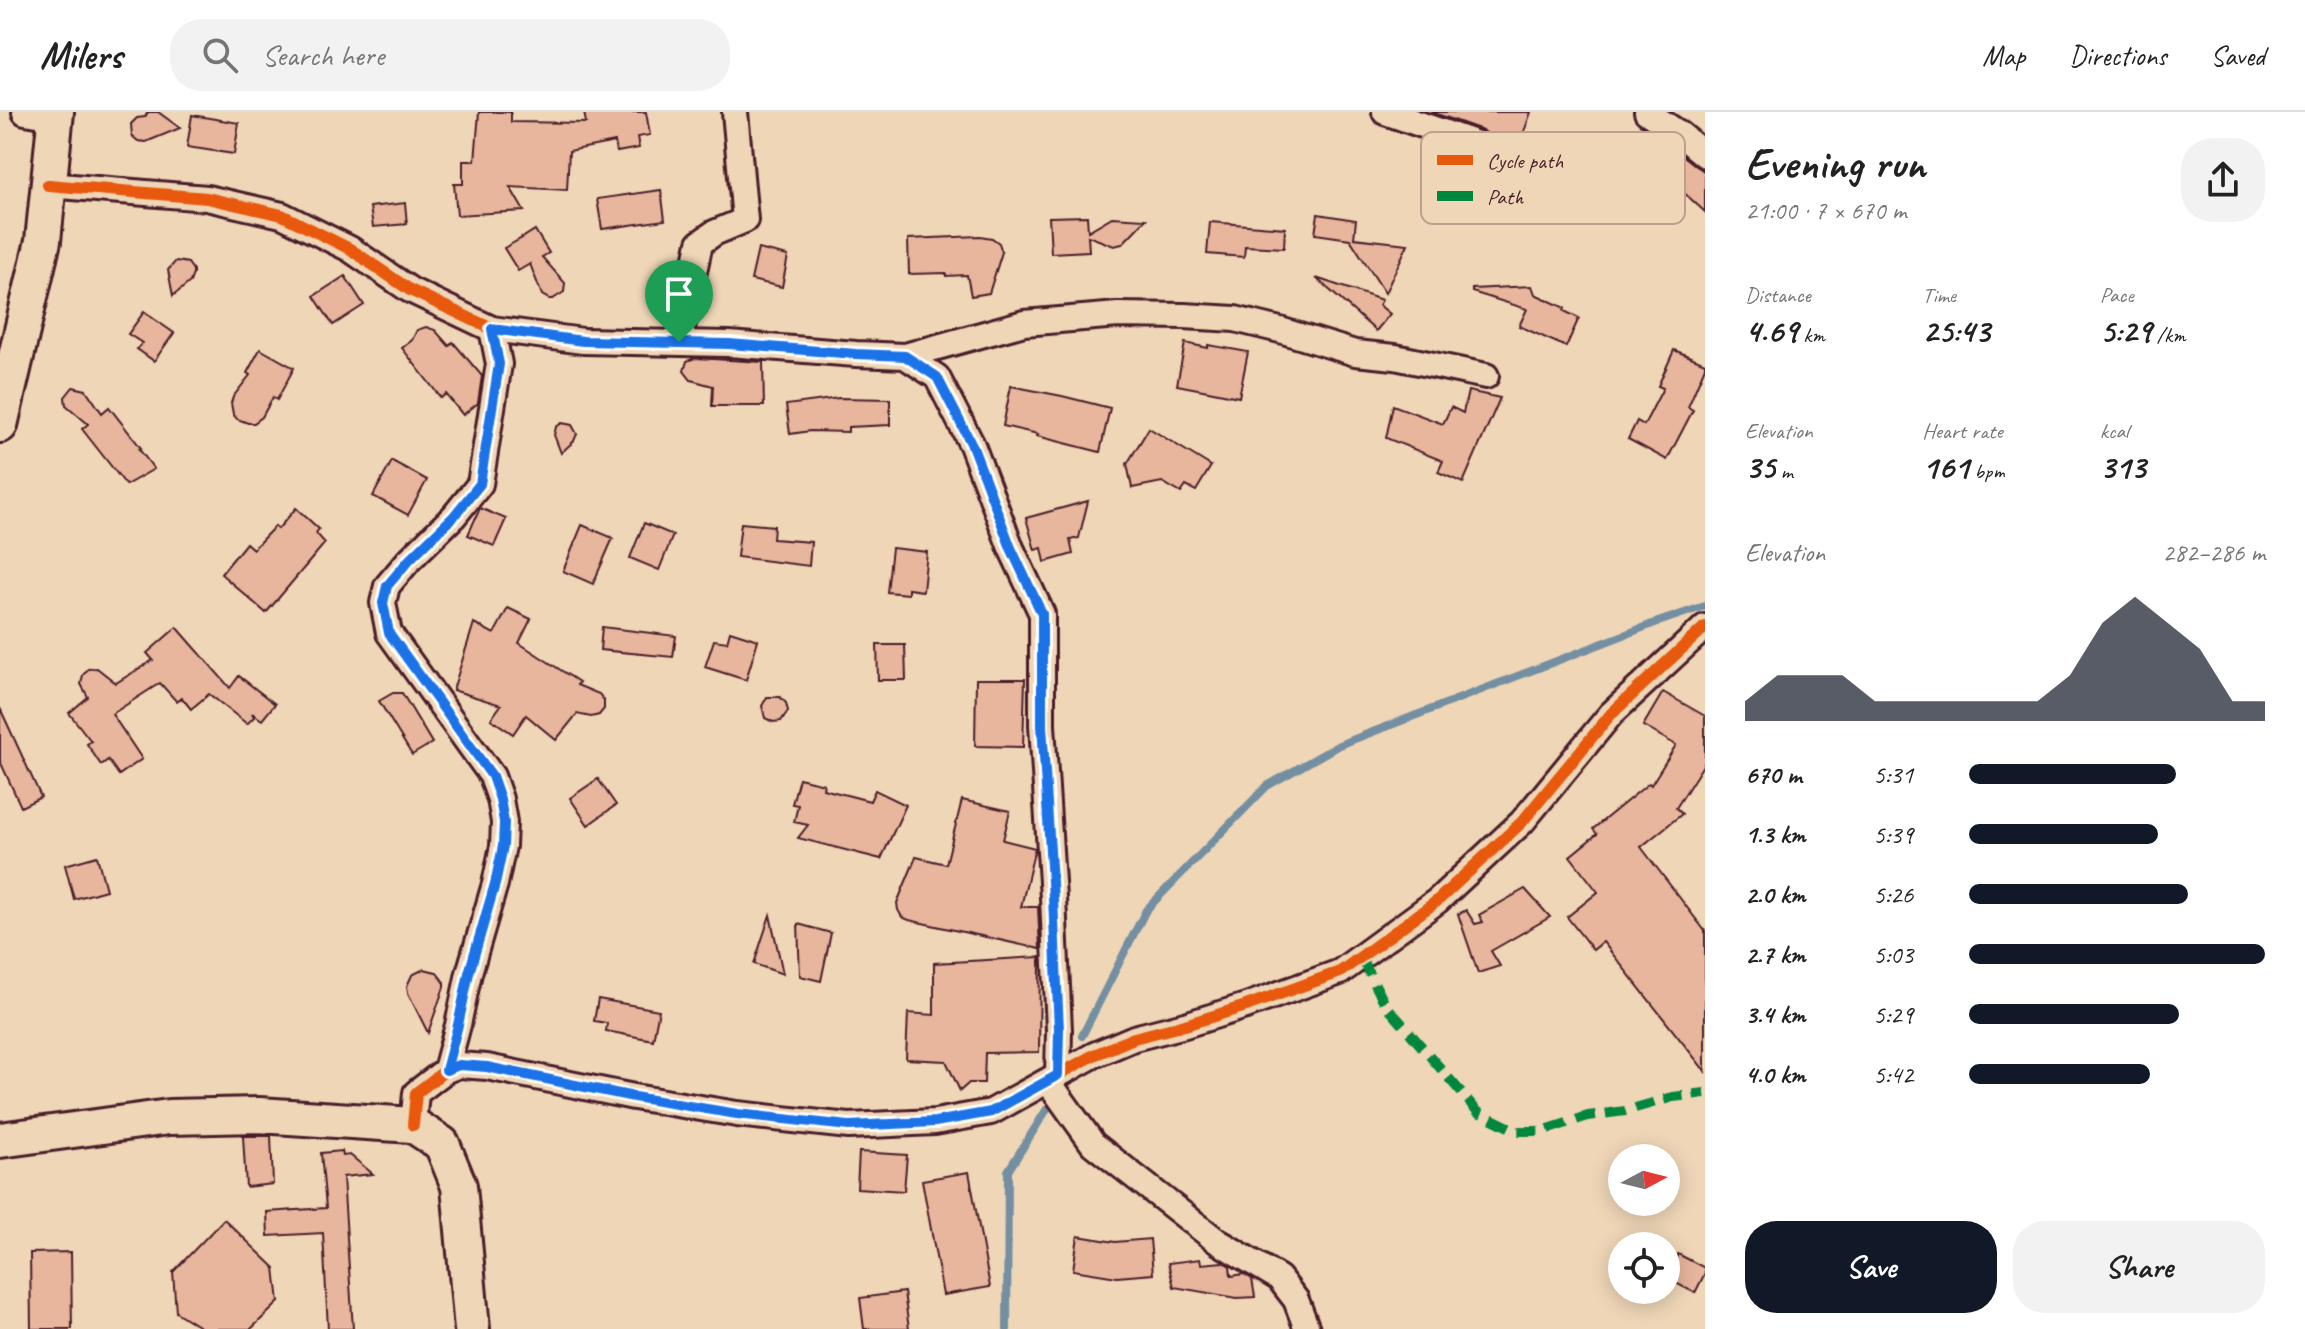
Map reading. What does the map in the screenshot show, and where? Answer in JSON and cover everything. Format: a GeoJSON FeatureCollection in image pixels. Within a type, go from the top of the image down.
{"type":"FeatureCollection","features":[{"type":"Feature","properties":{"kind":"street"},"geometry":{"type":"LineString","coordinates":[[679,342],[700,243],[714,233],[745,220],[735,112]]}},
{"type":"Feature","properties":{"kind":"street"},"geometry":{"type":"LineString","coordinates":[[1385,112],[1442,132]]}},
{"type":"Feature","properties":{"kind":"street"},"geometry":{"type":"LineString","coordinates":[[1647,112],[1677,132]]}},
{"type":"Feature","properties":{"kind":"street"},"geometry":{"type":"LineString","coordinates":[[0,425],[43,241],[48,185],[46,114]]}},
{"type":"Feature","properties":{"kind":"street"},"geometry":{"type":"LineString","coordinates":[[1685,138],[1705,155]]}},
{"type":"Feature","properties":{"kind":"street"},"geometry":{"type":"LineString","coordinates":[[48,185],[207,198],[282,215],[350,249],[410,290],[492,329],[583,341],[679,342],[905,356],[1024,323],[1118,315],[1184,316],[1235,319],[1355,353],[1395,357],[1486,376]]}},
{"type":"Feature","properties":{"kind":"street"},"geometry":{"type":"LineString","coordinates":[[446,1070],[469,973],[495,884],[503,846],[504,822],[492,776],[389,633],[383,603],[387,586],[480,484],[499,364],[492,329]]}},
{"type":"Feature","properties":{"kind":"street"},"geometry":{"type":"LineString","coordinates":[[905,356],[937,377],[958,415],[1011,548],[1042,614],[1042,725],[1059,1030],[1053,1078],[1093,1144],[1217,1241],[1279,1278],[1296,1300],[1307,1329]]}},
{"type":"Feature","properties":{"kind":"street"},"geometry":{"type":"LineString","coordinates":[[413,1125],[416,1093],[446,1070],[459,1065],[487,1067],[737,1114],[849,1126],[935,1122],[991,1112],[1094,1055],[1134,1038],[1246,1006],[1340,972],[1437,901],[1522,822],[1611,714],[1705,627]]}},
{"type":"Feature","properties":{"kind":"street"},"geometry":{"type":"LineString","coordinates":[[0,1140],[169,1117],[259,1115],[413,1125],[442,1144],[459,1186],[472,1329]]}},
{"type":"Feature","properties":{"kind":"building"},"geometry":{"type":"Polygon","coordinates":[[[148,112],[158,112],[180,128],[146,142],[138,141],[132,136],[131,124],[148,112]]]}},
{"type":"Feature","properties":{"kind":"building"},"geometry":{"type":"Polygon","coordinates":[[[479,112],[511,112],[511,122],[586,123],[584,112],[646,112],[650,135],[637,137],[639,148],[617,152],[615,142],[569,151],[567,190],[510,187],[524,211],[457,215],[454,184],[463,184],[463,161],[475,161],[479,112]]]}},
{"type":"Feature","properties":{"kind":"building"},"geometry":{"type":"Polygon","coordinates":[[[1431,112],[1531,112],[1524,132],[1482,130],[1431,112]]]}},
{"type":"Feature","properties":{"kind":"building"},"geometry":{"type":"Polygon","coordinates":[[[192,115],[239,123],[234,154],[187,147],[192,115]]]}},
{"type":"Feature","properties":{"kind":"building"},"geometry":{"type":"Polygon","coordinates":[[[1685,157],[1705,172],[1705,212],[1685,194],[1685,157]]]}},
{"type":"Feature","properties":{"kind":"building"},"geometry":{"type":"Polygon","coordinates":[[[661,190],[665,220],[602,229],[597,199],[661,190]]]}},
{"type":"Feature","properties":{"kind":"building"},"geometry":{"type":"Polygon","coordinates":[[[405,203],[407,224],[373,227],[370,207],[405,203]]]}},
{"type":"Feature","properties":{"kind":"building"},"geometry":{"type":"Polygon","coordinates":[[[1318,214],[1356,220],[1354,238],[1408,244],[1385,293],[1350,239],[1315,234],[1318,214]]]}},
{"type":"Feature","properties":{"kind":"building"},"geometry":{"type":"Polygon","coordinates":[[[1087,216],[1088,231],[1112,217],[1146,219],[1122,244],[1114,246],[1088,236],[1089,251],[1051,253],[1049,217],[1087,216]]]}},
{"type":"Feature","properties":{"kind":"building"},"geometry":{"type":"Polygon","coordinates":[[[1210,222],[1285,228],[1284,248],[1245,246],[1244,257],[1207,254],[1210,222]]]}},
{"type":"Feature","properties":{"kind":"building"},"geometry":{"type":"Polygon","coordinates":[[[535,230],[549,253],[542,257],[565,283],[564,292],[553,299],[542,295],[530,264],[518,271],[504,248],[535,230]]]}},
{"type":"Feature","properties":{"kind":"building"},"geometry":{"type":"Polygon","coordinates":[[[980,236],[999,243],[1002,252],[989,293],[971,296],[967,275],[909,274],[908,239],[980,236]]]}},
{"type":"Feature","properties":{"kind":"building"},"geometry":{"type":"Polygon","coordinates":[[[758,249],[788,256],[782,287],[751,280],[758,249]]]}},
{"type":"Feature","properties":{"kind":"building"},"geometry":{"type":"Polygon","coordinates":[[[176,261],[188,263],[193,274],[190,282],[173,296],[168,270],[176,261]]]}},
{"type":"Feature","properties":{"kind":"building"},"geometry":{"type":"Polygon","coordinates":[[[345,276],[364,305],[333,325],[314,296],[345,276]]]}},
{"type":"Feature","properties":{"kind":"building"},"geometry":{"type":"Polygon","coordinates":[[[1316,278],[1382,300],[1379,305],[1390,314],[1376,331],[1316,278]]]}},
{"type":"Feature","properties":{"kind":"building"},"geometry":{"type":"Polygon","coordinates":[[[1532,286],[1535,294],[1579,318],[1566,347],[1519,326],[1527,309],[1472,292],[1472,289],[1532,286]]]}},
{"type":"Feature","properties":{"kind":"building"},"geometry":{"type":"Polygon","coordinates":[[[144,312],[174,333],[154,361],[137,349],[142,343],[128,334],[144,312]]]}},
{"type":"Feature","properties":{"kind":"building"},"geometry":{"type":"Polygon","coordinates":[[[426,327],[435,330],[449,346],[453,342],[482,376],[478,403],[463,415],[446,394],[441,398],[402,348],[412,340],[417,330],[426,327]]]}},
{"type":"Feature","properties":{"kind":"building"},"geometry":{"type":"Polygon","coordinates":[[[1185,343],[1248,352],[1239,397],[1177,385],[1185,343]]]}},
{"type":"Feature","properties":{"kind":"building"},"geometry":{"type":"Polygon","coordinates":[[[260,349],[294,368],[277,400],[273,397],[262,417],[248,423],[237,419],[231,403],[250,375],[247,373],[260,349]]]}},
{"type":"Feature","properties":{"kind":"building"},"geometry":{"type":"Polygon","coordinates":[[[1674,350],[1705,363],[1705,367],[1688,407],[1693,410],[1667,460],[1628,439],[1637,421],[1644,425],[1663,388],[1658,386],[1674,350]]]}},
{"type":"Feature","properties":{"kind":"building"},"geometry":{"type":"Polygon","coordinates":[[[695,358],[763,362],[764,406],[712,406],[713,386],[691,380],[684,371],[687,361],[695,358]]]}},
{"type":"Feature","properties":{"kind":"building"},"geometry":{"type":"Polygon","coordinates":[[[1011,386],[1110,408],[1100,452],[1003,426],[1011,386]]]}},
{"type":"Feature","properties":{"kind":"building"},"geometry":{"type":"Polygon","coordinates":[[[73,387],[86,390],[102,413],[109,407],[154,469],[126,485],[82,429],[88,424],[66,405],[65,397],[73,387]]]}},
{"type":"Feature","properties":{"kind":"building"},"geometry":{"type":"Polygon","coordinates":[[[1468,391],[1500,398],[1463,483],[1438,472],[1443,461],[1386,438],[1393,405],[1443,424],[1451,407],[1463,413],[1468,391]]]}},
{"type":"Feature","properties":{"kind":"building"},"geometry":{"type":"Polygon","coordinates":[[[839,398],[890,399],[890,425],[848,427],[848,432],[790,434],[786,405],[839,398]]]}},
{"type":"Feature","properties":{"kind":"building"},"geometry":{"type":"Polygon","coordinates":[[[562,423],[572,425],[577,434],[561,453],[554,435],[556,427],[562,423]]]}},
{"type":"Feature","properties":{"kind":"building"},"geometry":{"type":"Polygon","coordinates":[[[1149,428],[1211,466],[1196,491],[1186,486],[1181,493],[1162,482],[1132,488],[1127,464],[1149,428]]]}},
{"type":"Feature","properties":{"kind":"building"},"geometry":{"type":"Polygon","coordinates":[[[392,461],[427,480],[408,515],[373,496],[392,461]]]}},
{"type":"Feature","properties":{"kind":"building"},"geometry":{"type":"Polygon","coordinates":[[[1088,501],[1079,538],[1070,540],[1073,554],[1045,562],[1042,548],[1035,550],[1026,518],[1088,501]]]}},
{"type":"Feature","properties":{"kind":"building"},"geometry":{"type":"Polygon","coordinates":[[[296,508],[319,529],[316,533],[325,543],[266,613],[221,574],[246,543],[253,549],[275,526],[278,529],[296,508]]]}},
{"type":"Feature","properties":{"kind":"building"},"geometry":{"type":"Polygon","coordinates":[[[480,508],[506,519],[494,546],[468,535],[480,508]]]}},
{"type":"Feature","properties":{"kind":"building"},"geometry":{"type":"Polygon","coordinates":[[[644,523],[673,535],[659,570],[630,558],[644,523]]]}},
{"type":"Feature","properties":{"kind":"building"},"geometry":{"type":"Polygon","coordinates":[[[741,523],[774,526],[773,539],[811,542],[809,566],[737,557],[741,523]]]}},
{"type":"Feature","properties":{"kind":"building"},"geometry":{"type":"Polygon","coordinates":[[[582,525],[613,538],[593,584],[563,571],[582,525]]]}},
{"type":"Feature","properties":{"kind":"building"},"geometry":{"type":"Polygon","coordinates":[[[892,548],[927,552],[923,591],[908,589],[908,594],[887,592],[892,548]]]}},
{"type":"Feature","properties":{"kind":"building"},"geometry":{"type":"Polygon","coordinates":[[[508,608],[531,619],[519,643],[579,682],[577,685],[599,694],[604,700],[604,709],[599,715],[577,714],[556,740],[526,715],[513,734],[491,719],[501,705],[453,690],[474,623],[494,634],[508,608]]]}},
{"type":"Feature","properties":{"kind":"building"},"geometry":{"type":"Polygon","coordinates":[[[177,627],[230,688],[239,676],[275,704],[262,720],[252,713],[254,717],[247,724],[209,694],[191,709],[182,698],[177,702],[160,683],[112,714],[142,759],[119,775],[108,760],[101,765],[87,744],[91,741],[69,713],[88,697],[81,684],[83,675],[88,669],[97,668],[116,683],[153,660],[147,653],[177,627]]]}},
{"type":"Feature","properties":{"kind":"building"},"geometry":{"type":"Polygon","coordinates":[[[602,627],[676,636],[673,657],[600,650],[602,627]]]}},
{"type":"Feature","properties":{"kind":"building"},"geometry":{"type":"Polygon","coordinates":[[[730,631],[758,640],[746,680],[705,667],[714,640],[727,642],[730,631]]]}},
{"type":"Feature","properties":{"kind":"building"},"geometry":{"type":"Polygon","coordinates":[[[877,645],[905,645],[906,680],[878,680],[877,645]]]}},
{"type":"Feature","properties":{"kind":"building"},"geometry":{"type":"Polygon","coordinates":[[[976,679],[1025,679],[1023,747],[975,746],[976,679]]]}},
{"type":"Feature","properties":{"kind":"building"},"geometry":{"type":"Polygon","coordinates":[[[1663,692],[1705,716],[1705,762],[1676,808],[1682,814],[1641,847],[1705,931],[1705,1071],[1603,942],[1593,950],[1567,917],[1598,892],[1570,856],[1597,834],[1593,829],[1649,783],[1651,785],[1676,745],[1643,726],[1663,692]]]}},
{"type":"Feature","properties":{"kind":"building"},"geometry":{"type":"Polygon","coordinates":[[[393,693],[402,693],[432,743],[412,755],[379,701],[393,693]]]}},
{"type":"Feature","properties":{"kind":"building"},"geometry":{"type":"Polygon","coordinates":[[[767,697],[780,697],[786,703],[788,711],[781,721],[773,722],[765,718],[762,706],[767,697]]]}},
{"type":"Feature","properties":{"kind":"building"},"geometry":{"type":"Polygon","coordinates":[[[0,708],[41,797],[21,807],[0,761],[0,708]]]}},
{"type":"Feature","properties":{"kind":"building"},"geometry":{"type":"Polygon","coordinates":[[[799,778],[824,784],[823,789],[870,801],[875,790],[906,805],[881,859],[798,838],[808,825],[794,822],[798,805],[792,804],[799,778]]]}},
{"type":"Feature","properties":{"kind":"building"},"geometry":{"type":"Polygon","coordinates":[[[598,779],[616,805],[588,825],[570,798],[598,779]]]}},
{"type":"Feature","properties":{"kind":"building"},"geometry":{"type":"Polygon","coordinates":[[[962,800],[1010,811],[1003,840],[1035,848],[1021,907],[1038,907],[1040,949],[909,920],[902,917],[898,910],[897,903],[916,857],[946,864],[962,800]]]}},
{"type":"Feature","properties":{"kind":"building"},"geometry":{"type":"Polygon","coordinates":[[[97,856],[106,890],[74,899],[65,865],[97,856]]]}},
{"type":"Feature","properties":{"kind":"building"},"geometry":{"type":"Polygon","coordinates":[[[1525,889],[1550,917],[1491,951],[1500,966],[1478,973],[1458,914],[1466,910],[1475,924],[1483,922],[1479,915],[1525,889]]]}},
{"type":"Feature","properties":{"kind":"building"},"geometry":{"type":"Polygon","coordinates":[[[770,915],[779,955],[783,974],[754,964],[770,915]]]}},
{"type":"Feature","properties":{"kind":"building"},"geometry":{"type":"Polygon","coordinates":[[[798,924],[831,933],[821,981],[800,976],[798,924]]]}},
{"type":"Feature","properties":{"kind":"building"},"geometry":{"type":"Polygon","coordinates":[[[1040,957],[1039,1052],[985,1053],[984,1083],[969,1083],[960,1091],[946,1061],[906,1059],[908,1013],[934,1015],[934,963],[1040,957]]]}},
{"type":"Feature","properties":{"kind":"building"},"geometry":{"type":"Polygon","coordinates":[[[424,969],[436,972],[444,982],[428,1033],[407,986],[412,975],[424,969]]]}},
{"type":"Feature","properties":{"kind":"building"},"geometry":{"type":"Polygon","coordinates":[[[598,999],[659,1010],[653,1040],[606,1031],[607,1023],[594,1021],[598,999]]]}},
{"type":"Feature","properties":{"kind":"building"},"geometry":{"type":"Polygon","coordinates":[[[243,1136],[271,1136],[273,1184],[246,1187],[243,1136]]]}},
{"type":"Feature","properties":{"kind":"building"},"geometry":{"type":"Polygon","coordinates":[[[342,1151],[343,1156],[350,1155],[373,1174],[343,1177],[353,1329],[328,1329],[323,1233],[268,1236],[267,1212],[326,1208],[321,1153],[342,1151]]]}},
{"type":"Feature","properties":{"kind":"building"},"geometry":{"type":"Polygon","coordinates":[[[859,1152],[907,1155],[904,1191],[857,1188],[859,1152]]]}},
{"type":"Feature","properties":{"kind":"building"},"geometry":{"type":"Polygon","coordinates":[[[969,1172],[990,1287],[943,1295],[922,1180],[969,1172]]]}},
{"type":"Feature","properties":{"kind":"building"},"geometry":{"type":"Polygon","coordinates":[[[224,1219],[275,1268],[279,1302],[251,1329],[203,1329],[176,1312],[173,1272],[224,1219]]]}},
{"type":"Feature","properties":{"kind":"building"},"geometry":{"type":"Polygon","coordinates":[[[1078,1236],[1115,1242],[1150,1239],[1153,1274],[1117,1277],[1073,1270],[1078,1236]]]}},
{"type":"Feature","properties":{"kind":"building"},"geometry":{"type":"Polygon","coordinates":[[[71,1252],[72,1329],[31,1329],[30,1253],[71,1252]]]}},
{"type":"Feature","properties":{"kind":"building"},"geometry":{"type":"Polygon","coordinates":[[[1680,1255],[1705,1268],[1695,1293],[1680,1285],[1680,1255]]]}},
{"type":"Feature","properties":{"kind":"building"},"geometry":{"type":"Polygon","coordinates":[[[1200,1259],[1201,1264],[1223,1262],[1230,1266],[1231,1276],[1244,1274],[1252,1279],[1255,1297],[1237,1298],[1174,1287],[1168,1263],[1200,1259]]]}},
{"type":"Feature","properties":{"kind":"building"},"geometry":{"type":"Polygon","coordinates":[[[904,1292],[909,1329],[864,1329],[860,1298],[904,1292]]]}},
{"type":"Feature","properties":{"kind":"waterway"},"geometry":{"type":"LineString","coordinates":[[1082,1036],[1146,910],[1267,786],[1339,745],[1705,606]]}},
{"type":"Feature","properties":{"kind":"waterway"},"geometry":{"type":"LineString","coordinates":[[1007,1329],[1008,1171],[1047,1109]]}},
{"type":"Feature","properties":{"kind":"marked path"},"geometry":{"type":"LineString","coordinates":[[1361,957],[1385,1004],[1478,1112],[1517,1131],[1543,1131],[1588,1116],[1705,1093]]}},
{"type":"Feature","properties":{"kind":"cycle path"},"geometry":{"type":"LineString","coordinates":[[48,185],[207,198],[282,215],[350,249],[410,290],[492,329],[583,341],[729,344],[905,356],[937,377],[972,445],[1011,548],[1042,614],[1042,725],[1053,898],[1058,1075]]}},
{"type":"Feature","properties":{"kind":"cycle path"},"geometry":{"type":"LineString","coordinates":[[413,1125],[416,1093],[446,1070],[459,1065],[487,1067],[737,1114],[849,1126],[935,1122],[991,1112],[1094,1055],[1134,1038],[1246,1006],[1340,972],[1437,901],[1522,822],[1611,714],[1705,627]]}},
{"type":"Feature","properties":{"kind":"route"},"geometry":{"type":"LineString","coordinates":[[492,329],[583,341],[679,342],[905,356],[937,377],[972,445],[1011,548],[1042,614],[1042,725],[1053,898],[1058,1075],[991,1112],[935,1122],[849,1126],[737,1114],[487,1067],[459,1065],[446,1070],[469,973],[495,884],[503,846],[504,822],[492,776],[389,633],[383,603],[387,586],[480,484],[499,364],[492,329]]}}]}
